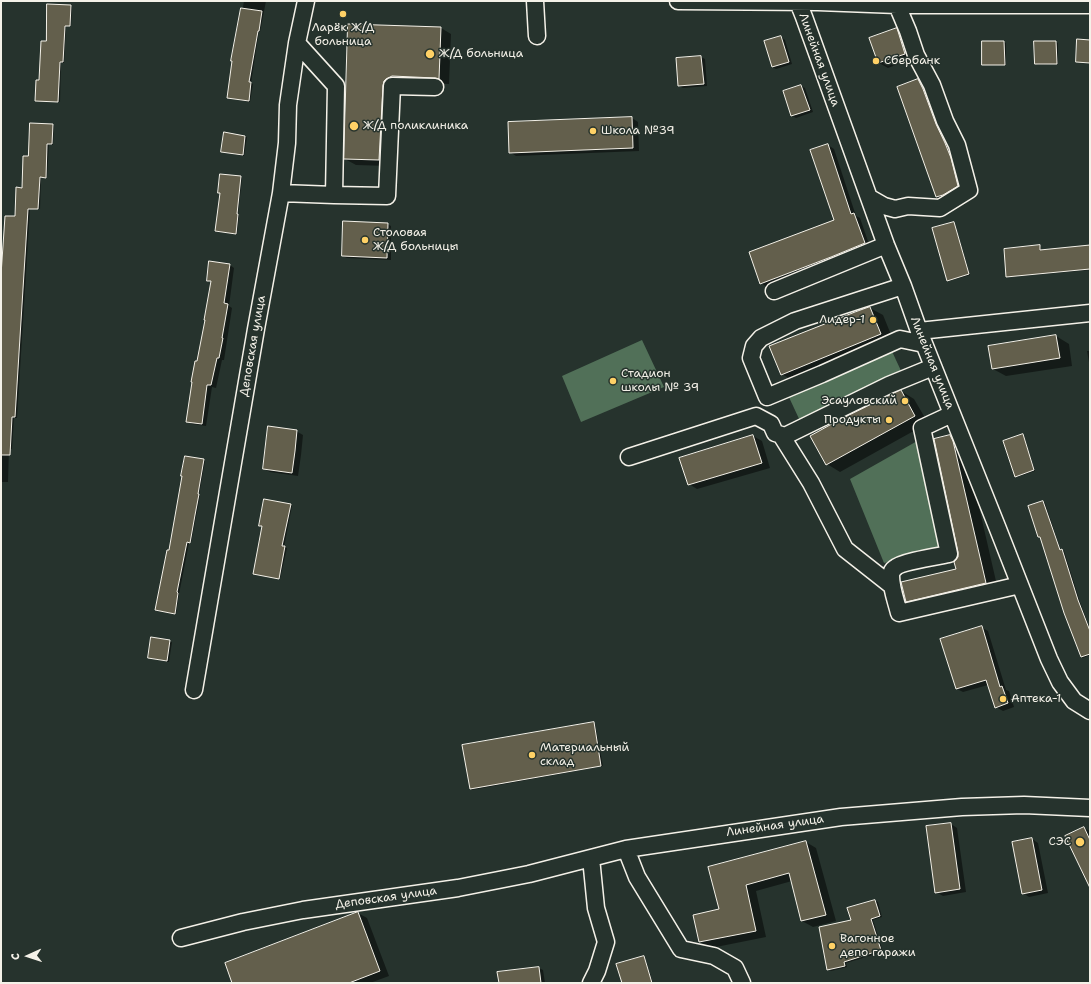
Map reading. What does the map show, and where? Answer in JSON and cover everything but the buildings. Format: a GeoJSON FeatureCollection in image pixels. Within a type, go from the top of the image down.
{"type":"FeatureCollection","features":[{"type":"Feature","properties":{"kind":"street","name":"Деповская улица"},"geometry":{"type":"LineString","coordinates":[[194,690],[254,336],[280,193],[287,142],[288,105],[297,43],[306,1]]}},
{"type":"Feature","properties":{"kind":"street"},"geometry":{"type":"LineString","coordinates":[[535,1],[537,36]]}},
{"type":"Feature","properties":{"kind":"street"},"geometry":{"type":"LineString","coordinates":[[678,1],[823,2],[897,5],[1090,5]]}},
{"type":"Feature","properties":{"kind":"street","name":"Линейная улица"},"geometry":{"type":"LineString","coordinates":[[798,2],[807,23],[886,245],[903,286],[921,338],[1049,659],[1060,682],[1074,700],[1090,711]]}},
{"type":"Feature","properties":{"kind":"street"},"geometry":{"type":"LineString","coordinates":[[870,198],[884,206],[895,209],[908,206],[940,208],[969,190],[957,145],[945,121],[932,85],[916,55],[897,5]]}},
{"type":"Feature","properties":{"kind":"street"},"geometry":{"type":"LineString","coordinates":[[297,43],[336,86],[334,195]]}},
{"type":"Feature","properties":{"kind":"street"},"geometry":{"type":"LineString","coordinates":[[280,193],[386,196],[392,86],[435,87]]}},
{"type":"Feature","properties":{"kind":"street"},"geometry":{"type":"LineString","coordinates":[[774,291],[886,245]]}},
{"type":"Feature","properties":{"kind":"street"},"geometry":{"type":"LineString","coordinates":[[903,286],[795,321],[761,338],[754,346],[751,358],[767,397],[900,339],[921,338],[1090,313]]}},
{"type":"Feature","properties":{"kind":"street"},"geometry":{"type":"LineString","coordinates":[[629,457],[756,416],[771,424],[775,433],[785,436],[882,388],[933,367]]}},
{"type":"Feature","properties":{"kind":"street"},"geometry":{"type":"LineString","coordinates":[[952,414],[922,428],[949,554],[899,565],[895,568],[891,575],[892,586],[899,613],[1020,585]]}},
{"type":"Feature","properties":{"kind":"street"},"geometry":{"type":"LineString","coordinates":[[781,435],[810,483],[846,549],[892,586]]}},
{"type":"Feature","properties":{"kind":"street","name":"Линейная улица"},"geometry":{"type":"LineString","coordinates":[[591,858],[626,849],[841,817],[962,807],[1024,805],[1090,808]]}},
{"type":"Feature","properties":{"kind":"street"},"geometry":{"type":"LineString","coordinates":[[626,849],[637,878],[681,949],[714,956],[735,968],[742,983]]}},
{"type":"Feature","properties":{"kind":"street","name":"Деповская улица"},"geometry":{"type":"LineString","coordinates":[[181,938],[243,922],[303,910],[458,888],[529,874],[591,858]]}},
{"type":"Feature","properties":{"kind":"street"},"geometry":{"type":"LineString","coordinates":[[591,858],[596,908],[606,942],[592,983]]}},
{"type":"Feature","properties":{"kind":"green space","name":"Стадион школы № 39"},"geometry":{"type":"Polygon","coordinates":[[[642,340],[664,387],[581,422],[562,376],[642,340]]]}},
{"type":"Feature","properties":{"kind":"green space"},"geometry":{"type":"Polygon","coordinates":[[[889,345],[903,375],[801,423],[787,393],[889,345]]]}},
{"type":"Feature","properties":{"kind":"green space"},"geometry":{"type":"Polygon","coordinates":[[[919,440],[941,548],[884,563],[850,479],[919,440]]]}},
{"type":"Feature","properties":{"kind":"place","name":"Ларёк Ж/Д больница"},"geometry":{"type":"Point","coordinates":[343,14]}},
{"type":"Feature","properties":{"kind":"place","name":"Ж/Д больница"},"geometry":{"type":"Point","coordinates":[430,54]}},
{"type":"Feature","properties":{"kind":"place","name":"Сбербанк"},"geometry":{"type":"Point","coordinates":[876,61]}},
{"type":"Feature","properties":{"kind":"place","name":"Ж/Д поликлиника"},"geometry":{"type":"Point","coordinates":[354,126]}},
{"type":"Feature","properties":{"kind":"place","name":"Школа №39"},"geometry":{"type":"Point","coordinates":[593,131]}},
{"type":"Feature","properties":{"kind":"place","name":"Столовая Ж/Д больницы"},"geometry":{"type":"Point","coordinates":[365,240]}},
{"type":"Feature","properties":{"kind":"place","name":"Лидер-1"},"geometry":{"type":"Point","coordinates":[873,320]}},
{"type":"Feature","properties":{"kind":"place","name":"Стадион школы № 39"},"geometry":{"type":"Point","coordinates":[613,381]}},
{"type":"Feature","properties":{"kind":"place","name":"Эсауловский"},"geometry":{"type":"Point","coordinates":[905,401]}},
{"type":"Feature","properties":{"kind":"place","name":"Продукты"},"geometry":{"type":"Point","coordinates":[889,420]}},
{"type":"Feature","properties":{"kind":"place","name":"Аптека-1"},"geometry":{"type":"Point","coordinates":[1003,699]}},
{"type":"Feature","properties":{"kind":"place","name":"Материальный склад"},"geometry":{"type":"Point","coordinates":[532,755]}},
{"type":"Feature","properties":{"kind":"place","name":"СЭС"},"geometry":{"type":"Point","coordinates":[1080,842]}},
{"type":"Feature","properties":{"kind":"place","name":"Вагонное депо гаражи"},"geometry":{"type":"Point","coordinates":[832,946]}}]}
